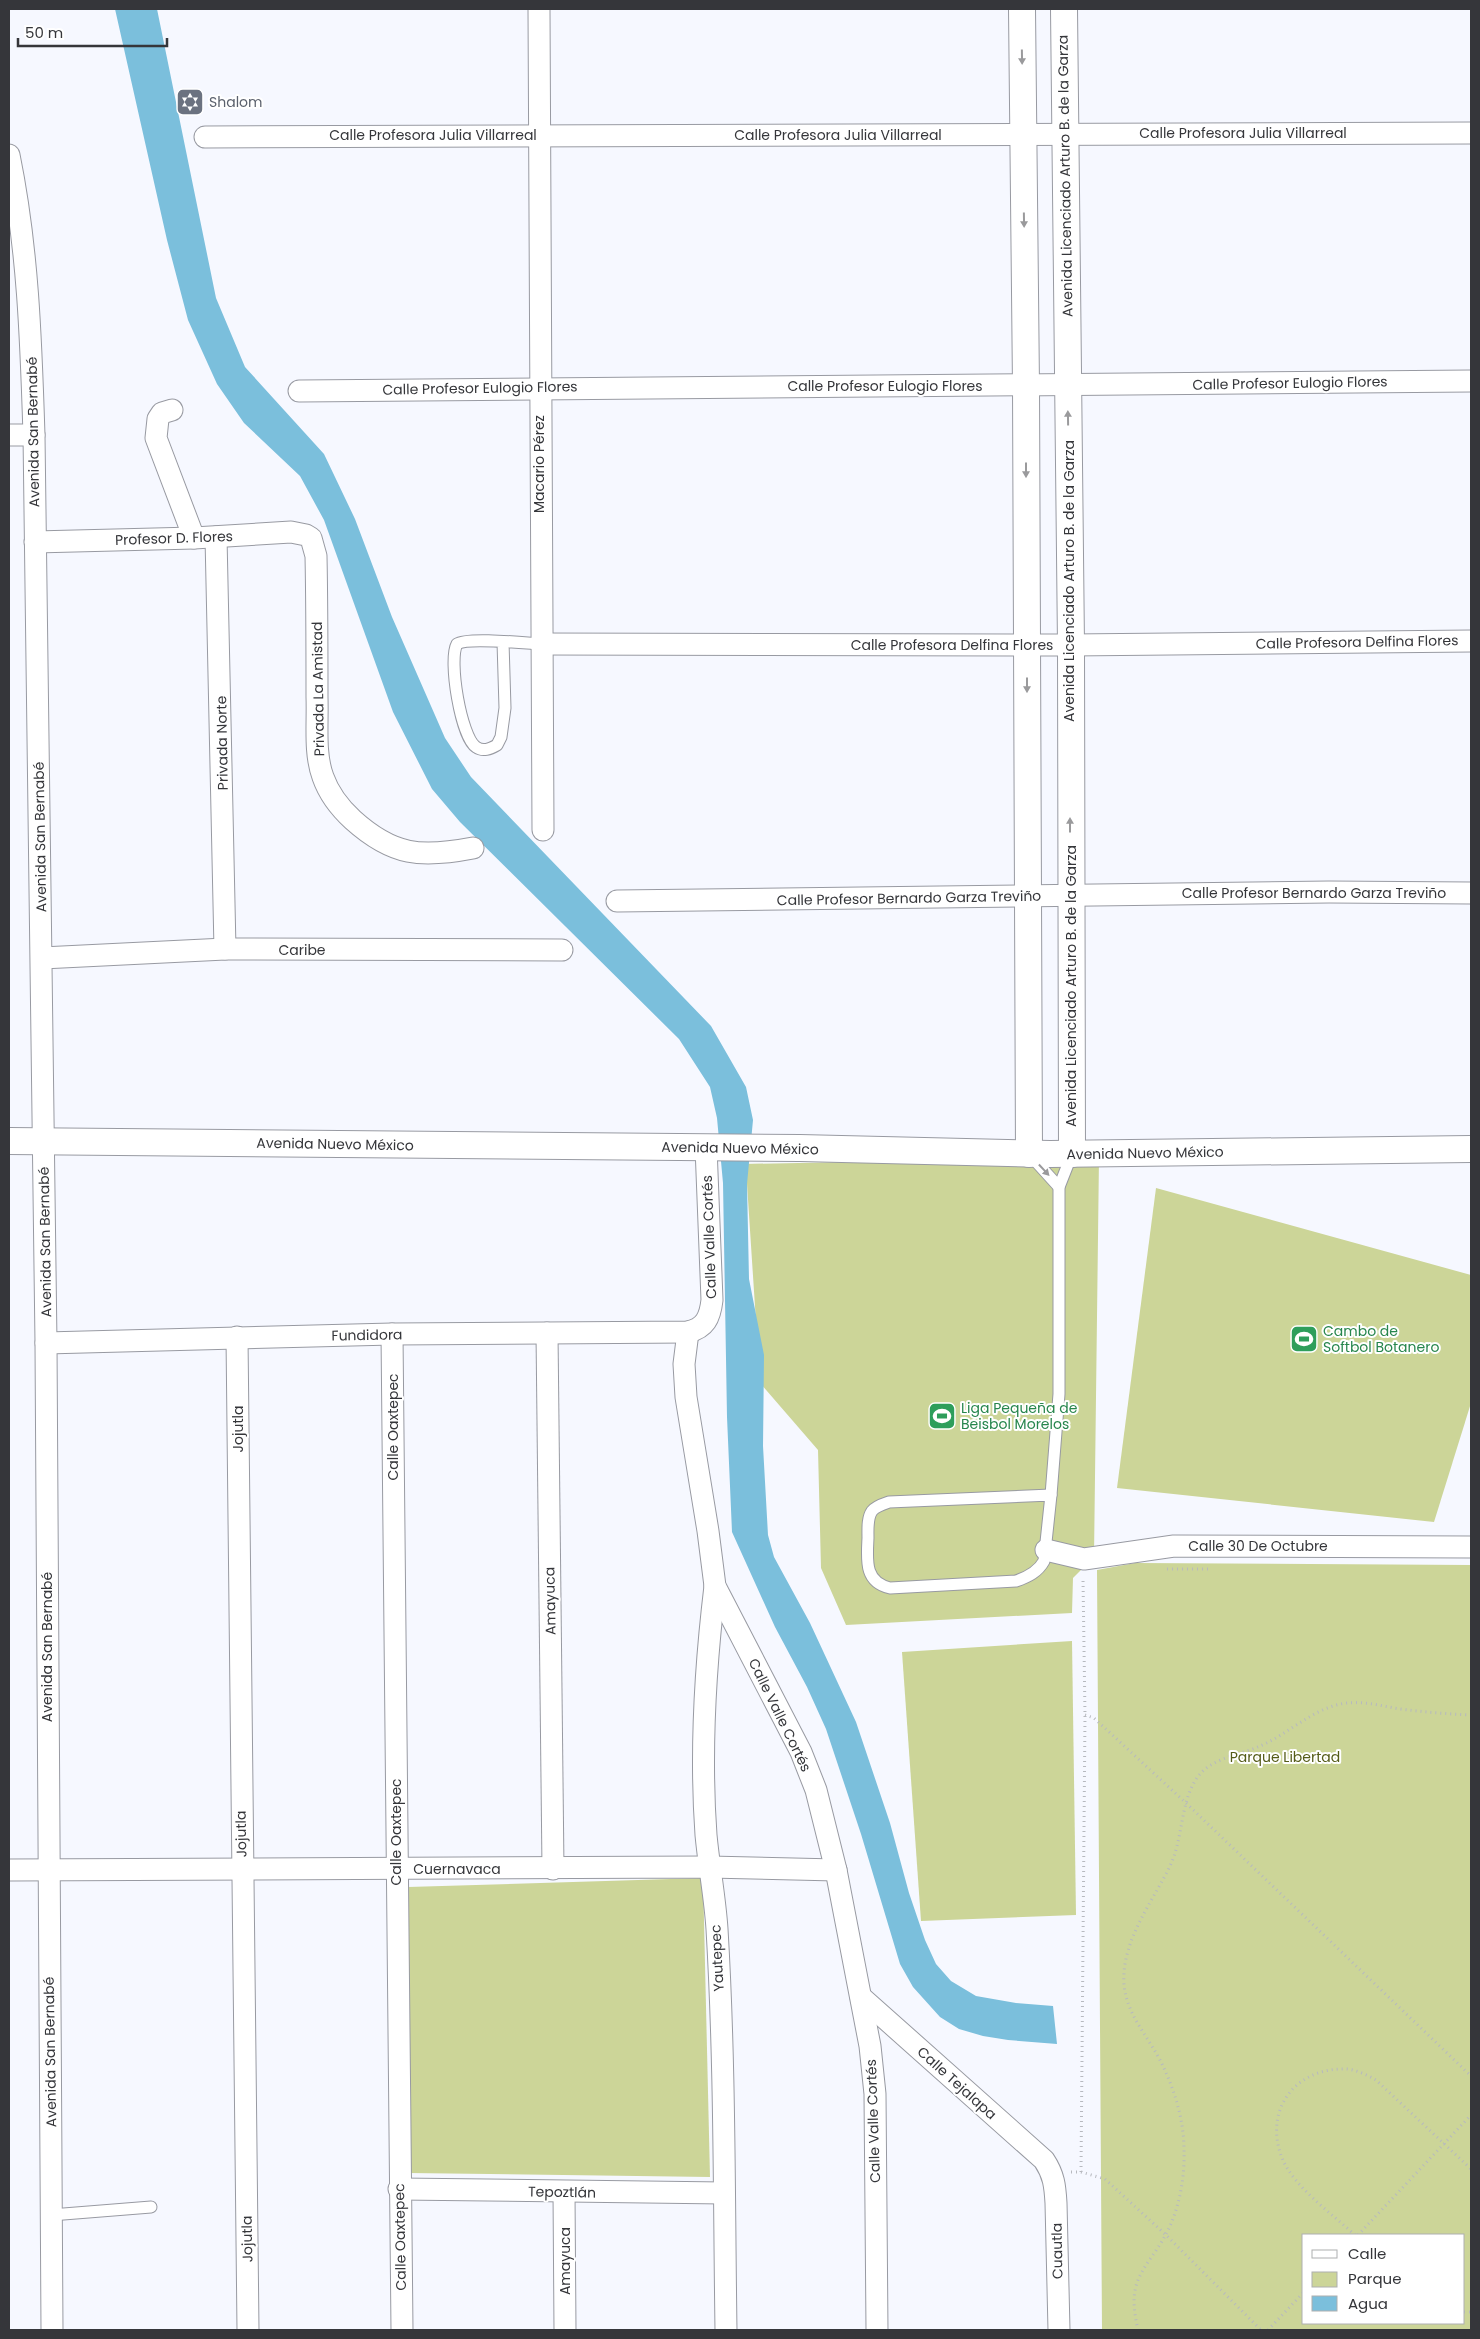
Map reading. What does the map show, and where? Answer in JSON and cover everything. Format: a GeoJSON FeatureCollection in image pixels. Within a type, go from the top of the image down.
{"type":"FeatureCollection","features":[{"type":"Feature","properties":{"kind":"street","name":"Macario Pérez"},"geometry":{"type":"LineString","coordinates":[[539,9],[542,830]]}},
{"type":"Feature","properties":{"kind":"street"},"geometry":{"type":"LineString","coordinates":[[1022,9],[1026,386],[1029,1154]]}},
{"type":"Feature","properties":{"kind":"street","name":"Avenida Licenciado Arturo B. de la Garza"},"geometry":{"type":"LineString","coordinates":[[1064,9],[1071,645],[1072,1154]]}},
{"type":"Feature","properties":{"kind":"street","name":"Calle Profesora Julia Villarreal"},"geometry":{"type":"LineString","coordinates":[[205,137],[539,134],[1023,135],[1064,133],[1471,133]]}},
{"type":"Feature","properties":{"kind":"street","name":"Avenida San Bernabé"},"geometry":{"type":"LineString","coordinates":[[9,154],[17,252],[31,326],[34,435],[46,1343],[52,2330]]}},
{"type":"Feature","properties":{"kind":"street","name":"Calle Profesor Eulogio Flores"},"geometry":{"type":"LineString","coordinates":[[299,391],[539,387],[1026,386],[1471,381]]}},
{"type":"Feature","properties":{"kind":"street"},"geometry":{"type":"LineString","coordinates":[[172,410],[162,413],[158,419],[156,438],[194,538]]}},
{"type":"Feature","properties":{"kind":"street"},"geometry":{"type":"LineString","coordinates":[[9,435],[34,435]]}},
{"type":"Feature","properties":{"kind":"street","name":"Profesor D. Flores"},"geometry":{"type":"LineString","coordinates":[[35,542],[194,538],[291,532],[311,538]]}},
{"type":"Feature","properties":{"kind":"street","name":"Privada Norte"},"geometry":{"type":"LineString","coordinates":[[216,537],[225,949]]}},
{"type":"Feature","properties":{"kind":"street","name":"Privada La Amistad"},"geometry":{"type":"LineString","coordinates":[[311,538],[316,556],[319,762],[327,787],[345,813],[372,837],[397,850],[427,854],[473,848]]}},
{"type":"Feature","properties":{"kind":"street","name":"Calle Profesora Delfina Flores"},"geometry":{"type":"LineString","coordinates":[[541,644],[1071,645],[1471,641]]}},
{"type":"Feature","properties":{"kind":"street","name":"Calle Profesor Bernardo Garza Treviño"},"geometry":{"type":"LineString","coordinates":[[617,901],[1471,892]]}},
{"type":"Feature","properties":{"kind":"street","name":"Caribe"},"geometry":{"type":"LineString","coordinates":[[42,958],[225,949],[562,950]]}},
{"type":"Feature","properties":{"kind":"street","name":"Avenida Nuevo México"},"geometry":{"type":"LineString","coordinates":[[9,1141],[709,1147],[1029,1154],[1471,1148]]}},
{"type":"Feature","properties":{"kind":"street","name":"Calle Valle Cortés"},"geometry":{"type":"LineString","coordinates":[[709,1147],[711,1310],[702,1327],[688,1332],[684,1364],[686,1397],[708,1531],[714,1586],[801,1752],[816,1790],[836,1870],[870,2046],[875,2094],[877,2330]]}},
{"type":"Feature","properties":{"kind":"street","name":"Fundidora"},"geometry":{"type":"LineString","coordinates":[[46,1343],[392,1334],[688,1332]]}},
{"type":"Feature","properties":{"kind":"street","name":"Amayuca"},"geometry":{"type":"LineString","coordinates":[[547,1333],[553,1869]]}},
{"type":"Feature","properties":{"kind":"street","name":"Calle Oaxtepec"},"geometry":{"type":"LineString","coordinates":[[392,1334],[399,2189],[402,2330]]}},
{"type":"Feature","properties":{"kind":"street","name":"Jojutla"},"geometry":{"type":"LineString","coordinates":[[237,1337],[248,2330]]}},
{"type":"Feature","properties":{"kind":"street","name":"Calle 30 De Octubre"},"geometry":{"type":"LineString","coordinates":[[1046,1550],[1084,1559],[1174,1546],[1471,1547]]}},
{"type":"Feature","properties":{"kind":"street","name":"Yautepec"},"geometry":{"type":"LineString","coordinates":[[714,1586],[706,1654],[704,1789],[709,1867],[716,1928],[726,2330]]}},
{"type":"Feature","properties":{"kind":"street","name":"Cuernavaca"},"geometry":{"type":"LineString","coordinates":[[9,1870],[709,1867],[836,1870]]}},
{"type":"Feature","properties":{"kind":"street","name":"Calle Tejalapa"},"geometry":{"type":"LineString","coordinates":[[861,1997],[1044,2160],[1052,2172]]}},
{"type":"Feature","properties":{"kind":"street","name":"Cuautla"},"geometry":{"type":"LineString","coordinates":[[1052,2172],[1055,2183],[1056,2203],[1059,2330]]}},
{"type":"Feature","properties":{"kind":"street","name":"Tepoztlán"},"geometry":{"type":"LineString","coordinates":[[399,2189],[724,2193]]}},
{"type":"Feature","properties":{"kind":"street","name":"Amayuca"},"geometry":{"type":"LineString","coordinates":[[564,2192],[565,2330]]}},
{"type":"Feature","properties":{"kind":"lane","name":"Calle Profesora Delfina Flores"},"geometry":{"type":"LineString","coordinates":[[504,642],[504,724],[497,745],[486,750],[475,746],[468,739],[460,704],[454,653],[457,644],[463,641],[504,642],[541,644]]}},
{"type":"Feature","properties":{"kind":"lane"},"geometry":{"type":"LineString","coordinates":[[1029,1154],[1060,1186]]}},
{"type":"Feature","properties":{"kind":"lane"},"geometry":{"type":"LineString","coordinates":[[1051,1496],[889,1502],[872,1511],[869,1519],[867,1562],[874,1580],[880,1586],[890,1588],[1016,1581],[1029,1576],[1041,1566],[1046,1550],[1051,1496],[1060,1394],[1060,1186],[1072,1154]]}},
{"type":"Feature","properties":{"kind":"lane"},"geometry":{"type":"LineString","coordinates":[[51,2215],[151,2207]]}},
{"type":"Feature","properties":{"kind":"path"},"geometry":{"type":"LineString","coordinates":[[1159,1570],[1218,1568]]}},
{"type":"Feature","properties":{"kind":"path"},"geometry":{"type":"LineString","coordinates":[[1082,2172],[1085,1715],[1083,1578],[1085,1573]]}},
{"type":"Feature","properties":{"kind":"path"},"geometry":{"type":"LineString","coordinates":[[1138,2330],[1134,2304],[1136,2286],[1166,2235],[1178,2201],[1185,2165],[1184,2133],[1175,2098],[1162,2063],[1134,2019],[1124,1986],[1126,1958],[1137,1926],[1175,1856],[1186,1803],[1194,1782],[1204,1769],[1227,1757],[1260,1746],[1329,1707],[1350,1702],[1367,1702],[1399,1709],[1471,1715]]}},
{"type":"Feature","properties":{"kind":"path"},"geometry":{"type":"LineString","coordinates":[[1085,1715],[1094,1718],[1186,1803],[1471,2076]]}},
{"type":"Feature","properties":{"kind":"path"},"geometry":{"type":"LineString","coordinates":[[1355,2234],[1294,2179],[1282,2159],[1277,2142],[1276,2122],[1288,2093],[1298,2083],[1314,2074],[1348,2069],[1360,2072],[1376,2080],[1471,2169]]}},
{"type":"Feature","properties":{"kind":"path"},"geometry":{"type":"LineString","coordinates":[[1357,2234],[1471,2115]]}},
{"type":"Feature","properties":{"kind":"path"},"geometry":{"type":"LineString","coordinates":[[1052,2172],[1082,2172],[1105,2179],[1166,2235],[1261,2330]]}},
{"type":"Feature","properties":{"kind":"path"},"geometry":{"type":"LineString","coordinates":[[1268,2330],[1302,2294]]}},
{"type":"Feature","properties":{"kind":"green space","name":"Liga Pequeña de Beisbol Morelos"},"geometry":{"type":"Polygon","coordinates":[[[1099,1157],[1094,1557],[1073,1578],[1072,1613],[846,1625],[821,1568],[818,1450],[760,1383],[747,1184],[743,1164],[1099,1157]]]}},
{"type":"Feature","properties":{"kind":"green space","name":"Cambo de Softbol Botanero"},"geometry":{"type":"Polygon","coordinates":[[[1156,1188],[1471,1275],[1471,1403],[1434,1522],[1117,1488],[1156,1188]]]}},
{"type":"Feature","properties":{"kind":"green space","name":"Parque Libertad"},"geometry":{"type":"Polygon","coordinates":[[[1135,1563],[1471,1565],[1471,2330],[1102,2330],[1097,1570],[1135,1563]]]}},
{"type":"Feature","properties":{"kind":"green space"},"geometry":{"type":"Polygon","coordinates":[[[1072,1641],[1076,1915],[921,1921],[902,1652],[1072,1641]]]}},
{"type":"Feature","properties":{"kind":"green space"},"geometry":{"type":"Polygon","coordinates":[[[703,1878],[710,2177],[408,2173],[408,1887],[703,1878]]]}},
{"type":"Feature","properties":{"kind":"water"},"geometry":{"type":"Polygon","coordinates":[[[115,9],[157,9],[216,298],[245,367],[324,454],[355,519],[392,617],[445,738],[471,777],[711,1026],[746,1087],[753,1120],[747,1184],[749,1279],[764,1355],[763,1446],[768,1535],[774,1557],[810,1623],[856,1722],[890,1823],[909,1893],[925,1940],[936,1964],[951,1981],[976,1996],[1016,2003],[1053,2006],[1057,2044],[1008,2040],[983,2036],[959,2029],[940,2017],[913,1987],[900,1964],[861,1834],[826,1729],[807,1687],[775,1627],[732,1532],[727,1417],[723,1183],[717,1118],[710,1087],[679,1039],[460,822],[432,789],[393,712],[324,520],[300,476],[244,423],[217,384],[188,320],[167,240],[115,9]]]}},
{"type":"Feature","properties":{"kind":"place","name":"Shalom"},"geometry":{"type":"Point","coordinates":[190,102]}},
{"type":"Feature","properties":{"kind":"place","name":"Cambo de Softbol Botanero"},"geometry":{"type":"Point","coordinates":[1304,1339]}},
{"type":"Feature","properties":{"kind":"place","name":"Liga Pequeña de Beisbol Morelos"},"geometry":{"type":"Point","coordinates":[942,1416]}}]}
